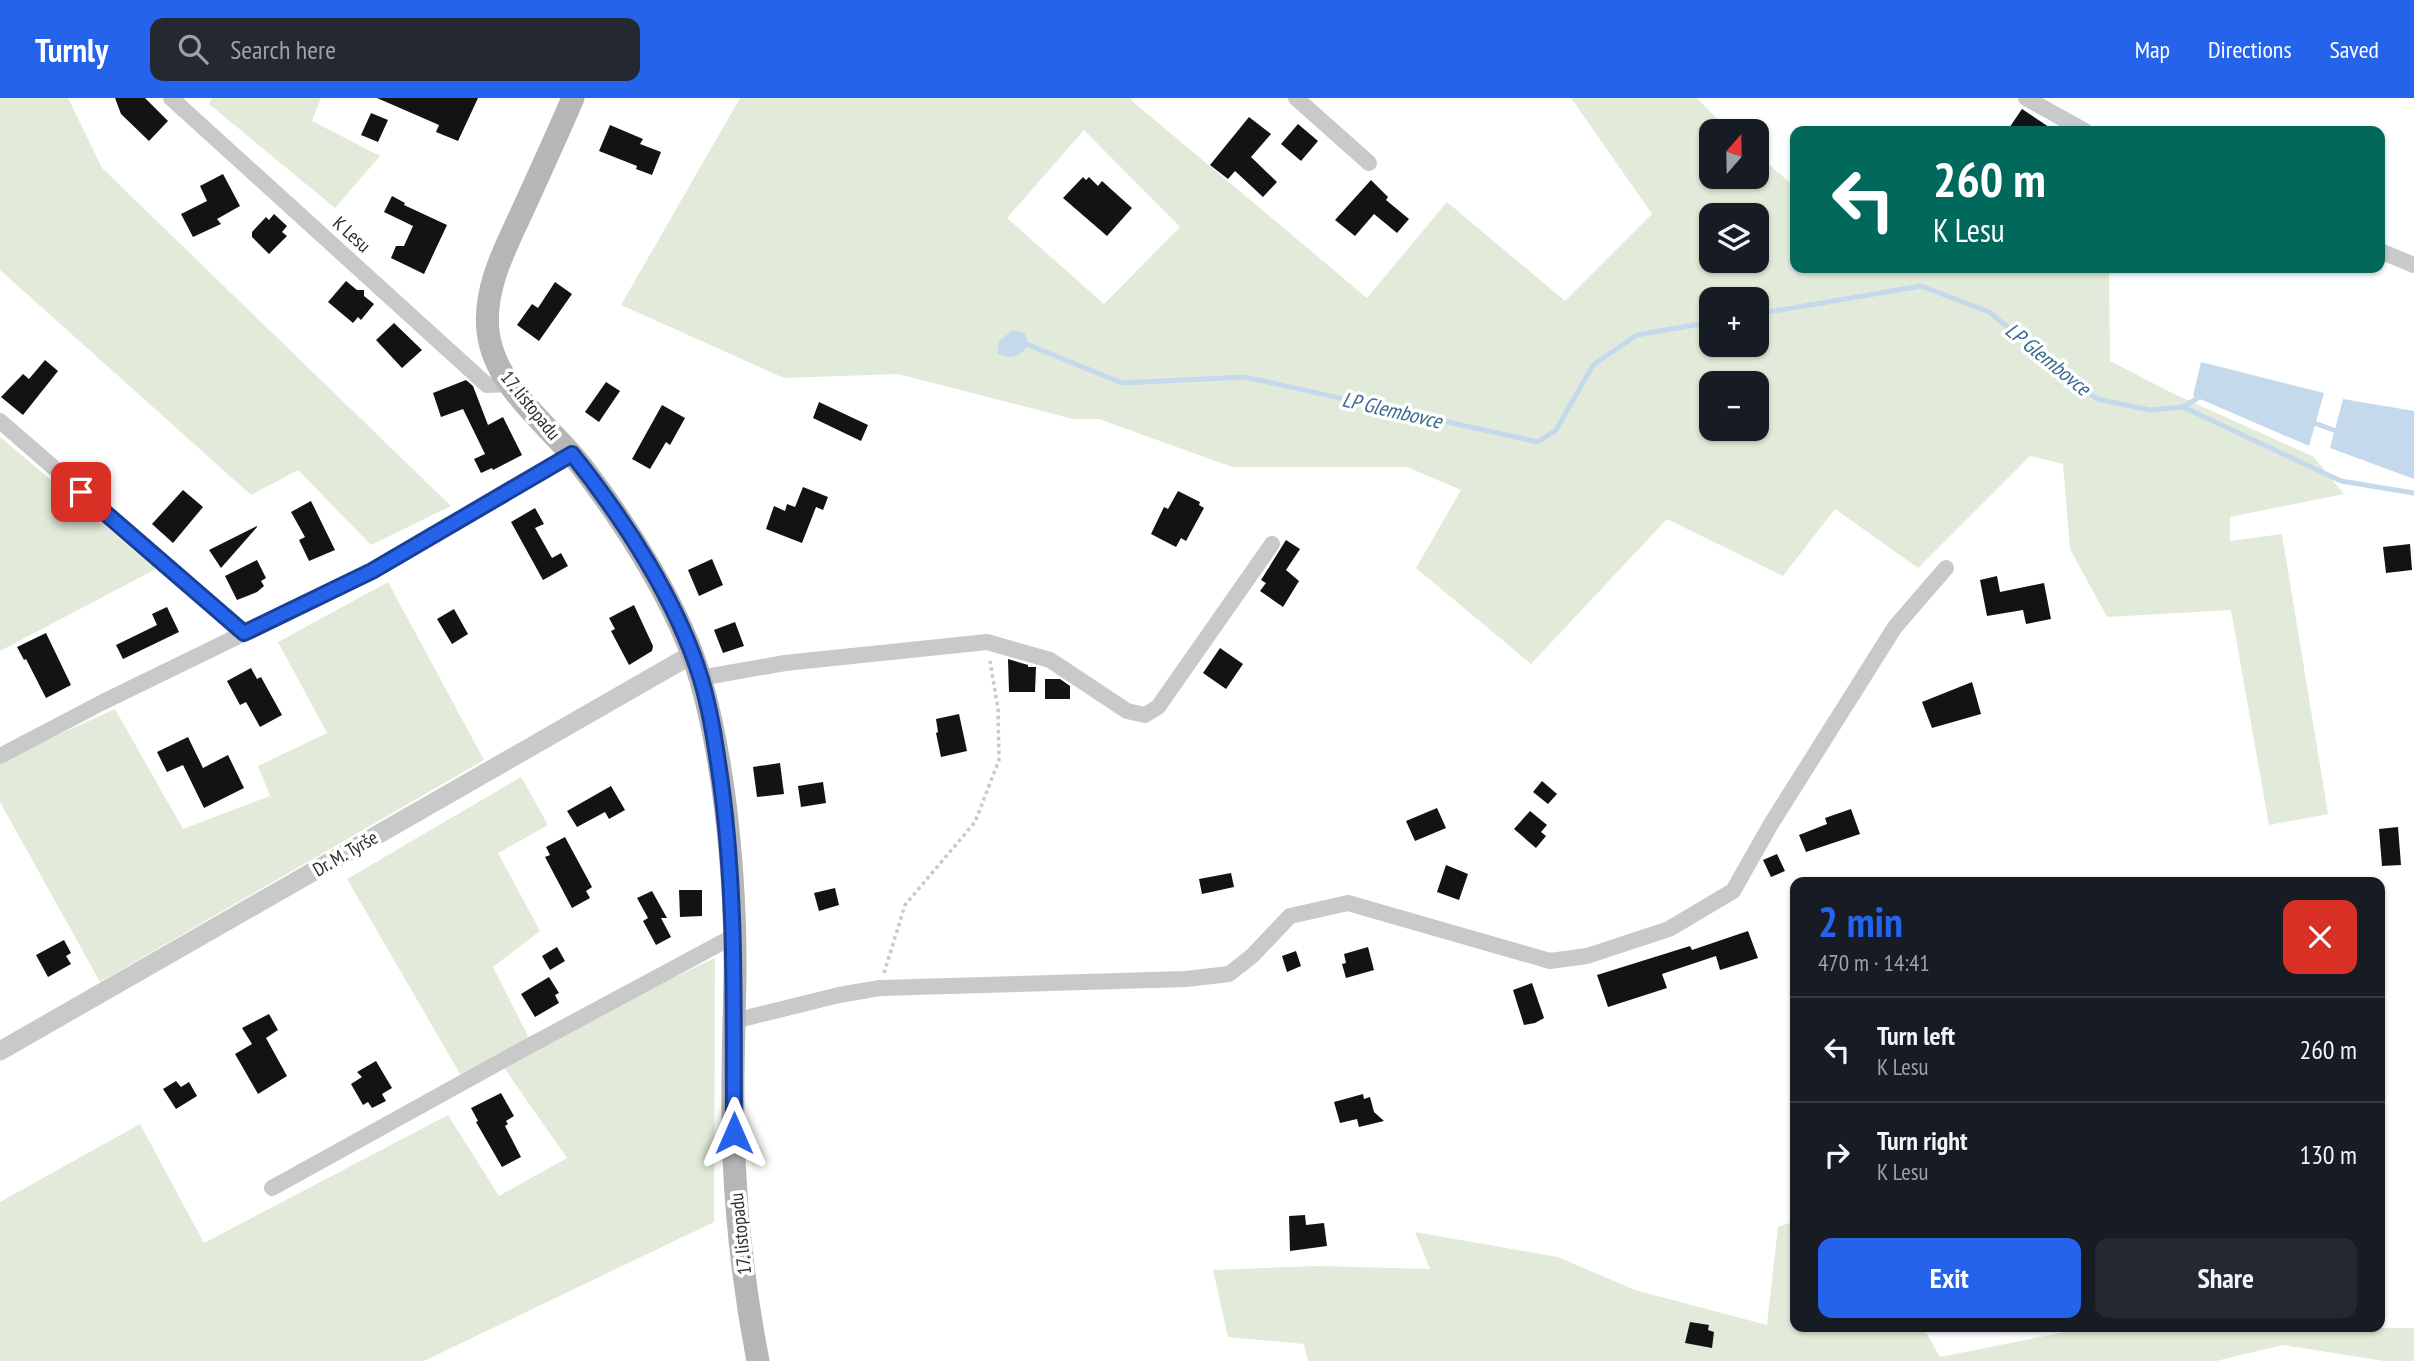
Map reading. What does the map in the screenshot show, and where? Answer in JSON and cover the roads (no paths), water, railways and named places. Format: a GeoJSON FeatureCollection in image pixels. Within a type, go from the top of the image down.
{"type":"FeatureCollection","features":[{"type":"Feature","properties":{"kind":"main road","name":"17. listopadu"},"geometry":{"type":"LineString","coordinates":[[573,98],[499,263],[488,306],[489,340],[493,355],[510,384],[528,408],[572,454],[638,550],[668,604],[691,654],[713,727],[725,815],[734,936],[736,1203],[758,1361]]}},
{"type":"Feature","properties":{"kind":"street","name":"K Lesu"},"geometry":{"type":"LineString","coordinates":[[171,98],[487,385],[510,384]]}},
{"type":"Feature","properties":{"kind":"street"},"geometry":{"type":"LineString","coordinates":[[1297,98],[1368,163]]}},
{"type":"Feature","properties":{"kind":"street"},"geometry":{"type":"LineString","coordinates":[[2026,98],[2076,126]]}},
{"type":"Feature","properties":{"kind":"street"},"geometry":{"type":"LineString","coordinates":[[2385,253],[2414,265]]}},
{"type":"Feature","properties":{"kind":"street"},"geometry":{"type":"LineString","coordinates":[[0,421],[244,633]]}},
{"type":"Feature","properties":{"kind":"street"},"geometry":{"type":"LineString","coordinates":[[0,756],[372,571],[572,454]]}},
{"type":"Feature","properties":{"kind":"street"},"geometry":{"type":"LineString","coordinates":[[700,678],[785,663],[987,642],[1050,660],[1126,711],[1145,715],[1158,707],[1272,544]]}},
{"type":"Feature","properties":{"kind":"street"},"geometry":{"type":"LineString","coordinates":[[734,1021],[839,995],[880,988],[1186,979],[1229,974],[1252,956],[1290,916],[1348,903],[1550,961],[1587,956],[1669,929],[1733,891],[1771,824],[1895,627],[1946,568]]}},
{"type":"Feature","properties":{"kind":"street","name":"Dr. M. Tyrše"},"geometry":{"type":"LineString","coordinates":[[0,1051],[691,654]]}},
{"type":"Feature","properties":{"kind":"street"},"geometry":{"type":"LineString","coordinates":[[272,1188],[734,936]]}},
{"type":"Feature","properties":{"kind":"water"},"geometry":{"type":"Polygon","coordinates":[[[1013,330],[1025,333],[1029,345],[1015,356],[1007,357],[997,353],[999,341],[1013,330]]]}},
{"type":"Feature","properties":{"kind":"water"},"geometry":{"type":"Polygon","coordinates":[[[2201,362],[2324,393],[2309,446],[2193,396],[2201,362]]]}},
{"type":"Feature","properties":{"kind":"water"},"geometry":{"type":"Polygon","coordinates":[[[2343,399],[2414,411],[2414,479],[2330,448],[2343,399]]]}},
{"type":"Feature","properties":{"kind":"waterway","name":"LP Glembovce"},"geometry":{"type":"LineString","coordinates":[[1769,312],[1921,286],[1989,312],[2097,399],[2150,410],[2183,407],[2341,481],[2414,493]]}},
{"type":"Feature","properties":{"kind":"waterway","name":"LP Glembovce"},"geometry":{"type":"LineString","coordinates":[[1029,345],[1122,383],[1245,377],[1538,442],[1556,430],[1593,365],[1637,335],[1699,324]]}},
{"type":"Feature","properties":{"kind":"waterway"},"geometry":{"type":"LineString","coordinates":[[2183,407],[2201,396]]}},
{"type":"Feature","properties":{"kind":"waterway"},"geometry":{"type":"LineString","coordinates":[[2309,421],[2339,432]]}}]}
